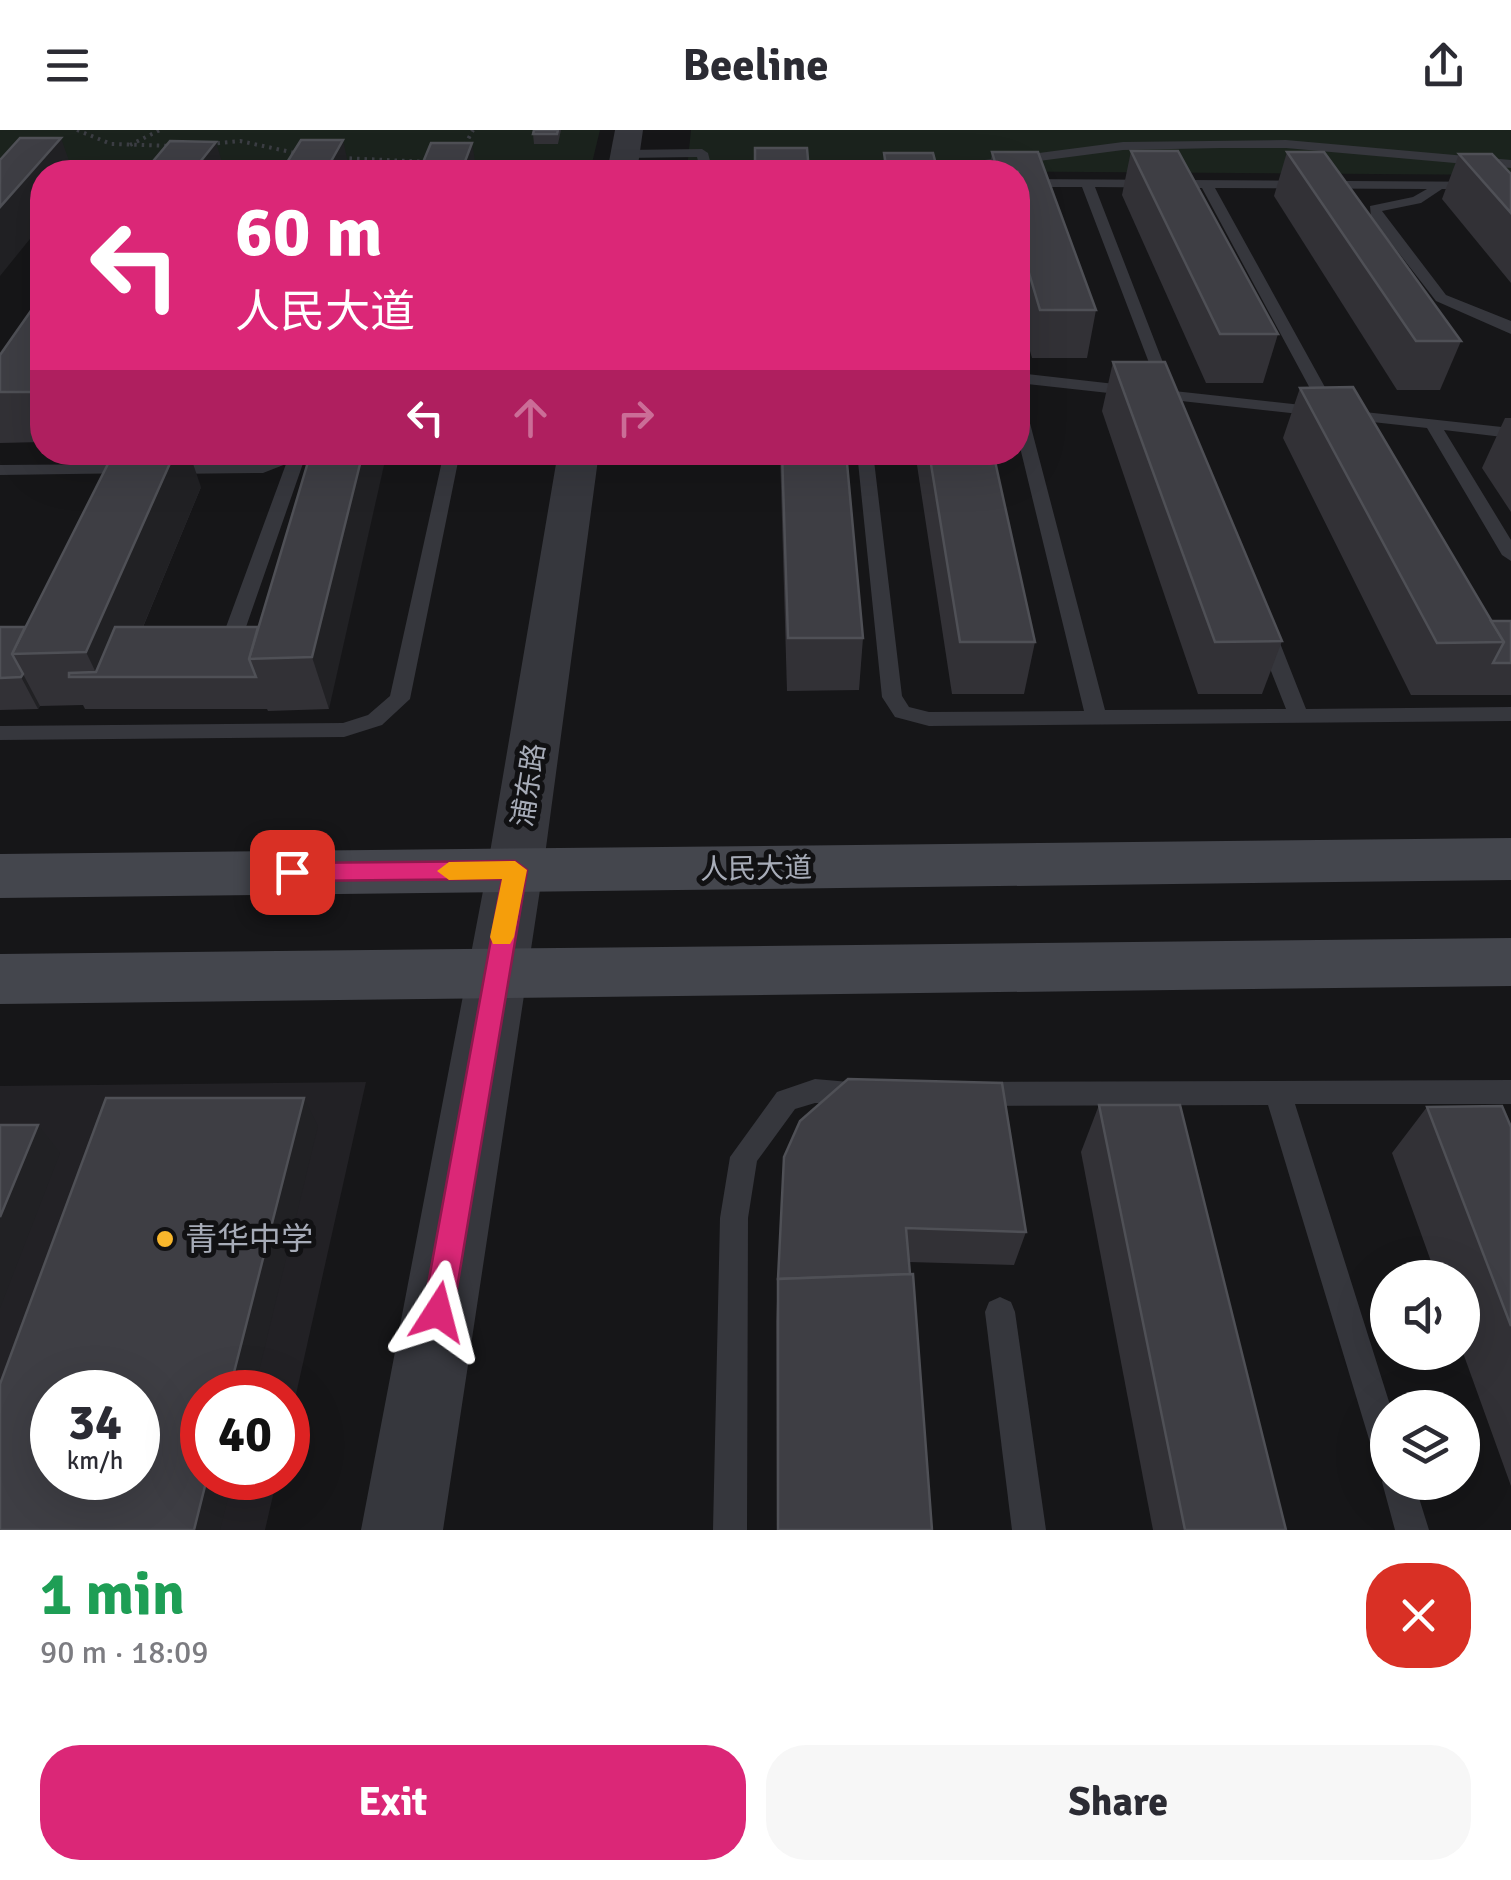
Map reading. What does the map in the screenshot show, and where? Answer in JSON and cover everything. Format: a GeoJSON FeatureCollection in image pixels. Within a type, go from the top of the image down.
{"type":"FeatureCollection","features":[{"type":"Feature","properties":{"kind":"main road","name":"人民大道"},"geometry":{"type":"LineString","coordinates":[[0,876],[1511,859]]}},
{"type":"Feature","properties":{"kind":"main road"},"geometry":{"type":"LineString","coordinates":[[0,979],[1511,962]]}},
{"type":"Feature","properties":{"kind":"street","name":"浦东路"},"geometry":{"type":"LineString","coordinates":[[402,1530],[494,974],[515,870],[577,465]]}},
{"type":"Feature","properties":{"kind":"lane"},"geometry":{"type":"LineString","coordinates":[[1015,160],[1123,146],[1286,144],[1511,164]]}},
{"type":"Feature","properties":{"kind":"lane"},"geometry":{"type":"LineString","coordinates":[[625,152],[702,154],[704,160]]}},
{"type":"Feature","properties":{"kind":"lane"},"geometry":{"type":"LineString","coordinates":[[1030,184],[1511,186]]}},
{"type":"Feature","properties":{"kind":"lane"},"geometry":{"type":"LineString","coordinates":[[1087,184],[1176,411]]}},
{"type":"Feature","properties":{"kind":"lane"},"geometry":{"type":"LineString","coordinates":[[1208,184],[1331,412]]}},
{"type":"Feature","properties":{"kind":"lane"},"geometry":{"type":"LineString","coordinates":[[1438,186],[1420,201],[1375,209],[1378,217],[1440,298],[1506,324],[1511,330]]}},
{"type":"Feature","properties":{"kind":"lane"},"geometry":{"type":"LineString","coordinates":[[1030,380],[1511,433]]}},
{"type":"Feature","properties":{"kind":"lane"},"geometry":{"type":"LineString","coordinates":[[1432,424],[1511,555]]}},
{"type":"Feature","properties":{"kind":"lane"},"geometry":{"type":"LineString","coordinates":[[1030,456],[1096,718]]}},
{"type":"Feature","properties":{"kind":"lane"},"geometry":{"type":"LineString","coordinates":[[85,470],[88,465]]}},
{"type":"Feature","properties":{"kind":"lane"},"geometry":{"type":"LineString","coordinates":[[0,470],[85,470],[114,478],[270,465]]}},
{"type":"Feature","properties":{"kind":"lane"},"geometry":{"type":"LineString","coordinates":[[236,626],[294,465]]}},
{"type":"Feature","properties":{"kind":"lane"},"geometry":{"type":"LineString","coordinates":[[0,734],[344,730],[375,720],[400,699],[449,465]]}},
{"type":"Feature","properties":{"kind":"lane"},"geometry":{"type":"LineString","coordinates":[[866,465],[892,697],[902,712],[930,718],[1511,714]]}},
{"type":"Feature","properties":{"kind":"lane"},"geometry":{"type":"LineString","coordinates":[[1256,608],[1300,716]]}},
{"type":"Feature","properties":{"kind":"lane"},"geometry":{"type":"LineString","coordinates":[[730,1530],[734,1218],[744,1157],[786,1100],[815,1092],[893,1092]]}},
{"type":"Feature","properties":{"kind":"lane"},"geometry":{"type":"LineString","coordinates":[[952,1094],[1511,1092]]}},
{"type":"Feature","properties":{"kind":"lane"},"geometry":{"type":"LineString","coordinates":[[1278,1093],[1370,1391]]}},
{"type":"Feature","properties":{"kind":"lane"},"geometry":{"type":"LineString","coordinates":[[1000,1312],[1029,1530]]}},
{"type":"Feature","properties":{"kind":"lane"},"geometry":{"type":"LineString","coordinates":[[1403,1500],[1412,1530]]}},
{"type":"Feature","properties":{"kind":"path"},"geometry":{"type":"LineString","coordinates":[[77,130],[92,140],[126,146],[182,146]]}},
{"type":"Feature","properties":{"kind":"path"},"geometry":{"type":"LineString","coordinates":[[126,146],[160,130]]}},
{"type":"Feature","properties":{"kind":"path"},"geometry":{"type":"LineString","coordinates":[[454,145],[468,146],[474,130]]}},
{"type":"Feature","properties":{"kind":"path"},"geometry":{"type":"LineString","coordinates":[[200,145],[240,141],[310,157]]}},
{"type":"Feature","properties":{"kind":"path"},"geometry":{"type":"LineString","coordinates":[[328,158],[381,160]]}},
{"type":"Feature","properties":{"kind":"shaded area"},"geometry":{"type":"Polygon","coordinates":[[[0,130],[600,130],[593,160],[30,160],[30,165],[0,165],[0,130]]]}},
{"type":"Feature","properties":{"kind":"shaded area"},"geometry":{"type":"Polygon","coordinates":[[[691,130],[1511,130],[1511,175],[1030,171],[1030,160],[688,160],[691,130]]]}},
{"type":"Feature","properties":{"kind":"shaded area","name":"青华中学"},"geometry":{"type":"Polygon","coordinates":[[[366,1082],[301,1370],[180,1370],[180,1500],[272,1500],[265,1530],[0,1530],[0,1086],[366,1082]]]}},
{"type":"Feature","properties":{"kind":"building"},"geometry":{"type":"Polygon","coordinates":[[[534,130],[558,130],[557,134],[533,134],[534,130]]]}},
{"type":"Feature","properties":{"kind":"building"},"geometry":{"type":"Polygon","coordinates":[[[20,138],[61,138],[42,160],[30,160],[30,173],[0,207],[0,160],[20,138]]]}},
{"type":"Feature","properties":{"kind":"building"},"geometry":{"type":"Polygon","coordinates":[[[301,140],[343,140],[332,160],[288,160],[301,140]]]}},
{"type":"Feature","properties":{"kind":"building"},"geometry":{"type":"Polygon","coordinates":[[[170,141],[216,142],[202,160],[154,160],[170,141]]]}},
{"type":"Feature","properties":{"kind":"building"},"geometry":{"type":"Polygon","coordinates":[[[431,143],[472,143],[466,160],[424,160],[431,143]]]}},
{"type":"Feature","properties":{"kind":"building"},"geometry":{"type":"Polygon","coordinates":[[[755,148],[807,148],[808,160],[755,160],[755,148]]]}},
{"type":"Feature","properties":{"kind":"building"},"geometry":{"type":"Polygon","coordinates":[[[1131,151],[1178,151],[1278,334],[1220,334],[1131,151]]]}},
{"type":"Feature","properties":{"kind":"building"},"geometry":{"type":"Polygon","coordinates":[[[992,152],[1038,152],[1096,310],[1040,310],[1030,276],[1030,160],[994,160],[992,152]]]}},
{"type":"Feature","properties":{"kind":"building"},"geometry":{"type":"Polygon","coordinates":[[[1287,152],[1324,152],[1461,341],[1416,341],[1287,152]]]}},
{"type":"Feature","properties":{"kind":"building"},"geometry":{"type":"Polygon","coordinates":[[[884,153],[933,153],[935,160],[885,160],[884,153]]]}},
{"type":"Feature","properties":{"kind":"building"},"geometry":{"type":"Polygon","coordinates":[[[1459,154],[1492,154],[1511,174],[1511,213],[1459,154]]]}},
{"type":"Feature","properties":{"kind":"building"},"geometry":{"type":"Polygon","coordinates":[[[30,312],[30,392],[0,392],[0,355],[30,312]]]}},
{"type":"Feature","properties":{"kind":"building"},"geometry":{"type":"Polygon","coordinates":[[[1113,362],[1165,362],[1282,641],[1215,642],[1113,362]]]}},
{"type":"Feature","properties":{"kind":"building"},"geometry":{"type":"Polygon","coordinates":[[[1353,387],[1504,642],[1437,643],[1300,388],[1353,387]]]}},
{"type":"Feature","properties":{"kind":"building"},"geometry":{"type":"Polygon","coordinates":[[[107,465],[169,465],[86,652],[12,654],[107,465]]]}},
{"type":"Feature","properties":{"kind":"building"},"geometry":{"type":"Polygon","coordinates":[[[307,465],[360,465],[312,657],[249,659],[307,465]]]}},
{"type":"Feature","properties":{"kind":"building"},"geometry":{"type":"Polygon","coordinates":[[[782,465],[847,465],[863,638],[788,638],[782,465]]]}},
{"type":"Feature","properties":{"kind":"building"},"geometry":{"type":"Polygon","coordinates":[[[931,465],[996,465],[1035,642],[960,642],[931,465]]]}},
{"type":"Feature","properties":{"kind":"building"},"geometry":{"type":"Polygon","coordinates":[[[1491,621],[1511,621],[1511,663],[1493,663],[1504,642],[1491,621]]]}},
{"type":"Feature","properties":{"kind":"building"},"geometry":{"type":"Polygon","coordinates":[[[0,627],[25,627],[12,654],[21,677],[0,678],[0,627]]]}},
{"type":"Feature","properties":{"kind":"building"},"geometry":{"type":"Polygon","coordinates":[[[115,627],[258,627],[249,659],[256,677],[69,677],[69,673],[96,672],[115,627]]]}},
{"type":"Feature","properties":{"kind":"building"},"geometry":{"type":"Polygon","coordinates":[[[848,1079],[1002,1083],[1026,1232],[906,1228],[910,1274],[778,1279],[784,1157],[800,1121],[848,1079]]]}},
{"type":"Feature","properties":{"kind":"building"},"geometry":{"type":"Polygon","coordinates":[[[106,1098],[304,1098],[235,1370],[180,1370],[180,1500],[202,1500],[194,1530],[0,1530],[0,1384],[106,1098]]]}},
{"type":"Feature","properties":{"kind":"building"},"geometry":{"type":"Polygon","coordinates":[[[1099,1105],[1180,1105],[1286,1530],[1185,1530],[1099,1105]]]}},
{"type":"Feature","properties":{"kind":"building"},"geometry":{"type":"Polygon","coordinates":[[[1502,1106],[1511,1127],[1511,1326],[1427,1107],[1502,1106]]]}},
{"type":"Feature","properties":{"kind":"building"},"geometry":{"type":"Polygon","coordinates":[[[0,1125],[38,1125],[0,1217],[0,1125]]]}},
{"type":"Feature","properties":{"kind":"building"},"geometry":{"type":"Polygon","coordinates":[[[913,1274],[932,1530],[778,1530],[778,1279],[913,1274]]]}},
{"type":"Feature","properties":{"kind":"slow traffic"},"geometry":{"type":"LineString","coordinates":[[449,871],[515,870],[502,937]]}},
{"type":"Feature","properties":{"kind":"place","name":"青华中学"},"geometry":{"type":"Point","coordinates":[165,1239]}},
{"type":"Feature","properties":{"kind":"route"},"geometry":{"type":"LineString","coordinates":[[292,872],[515,870],[438,1312]]}}]}
